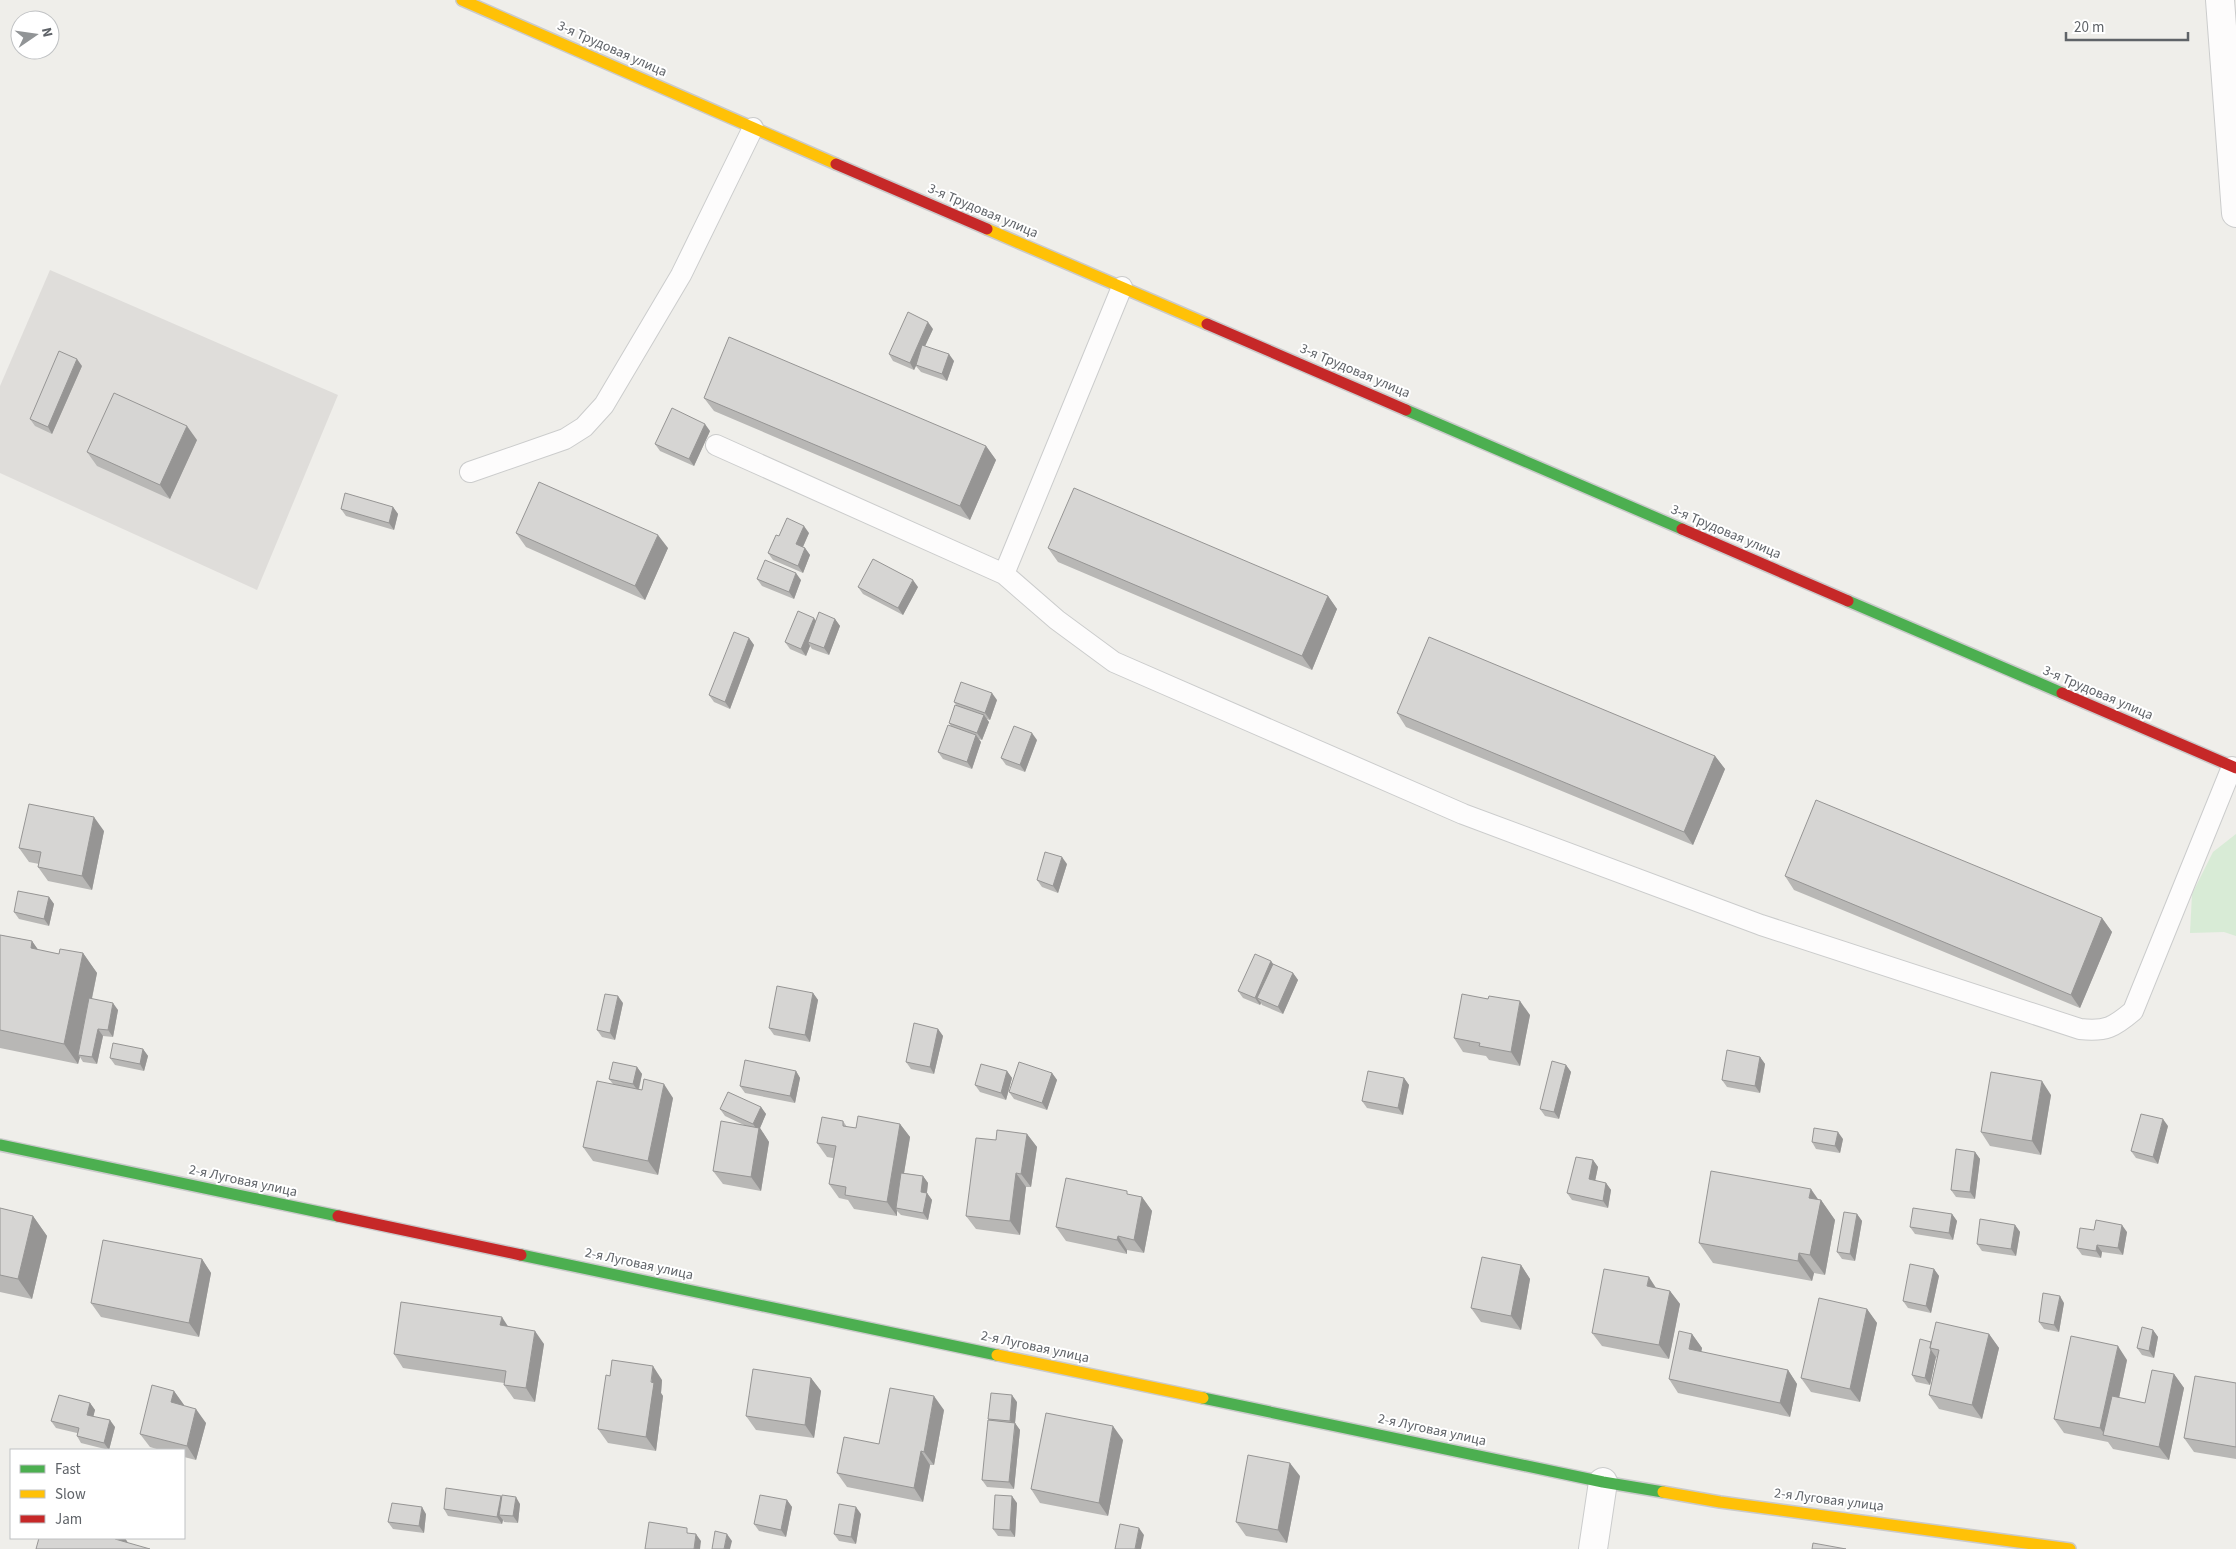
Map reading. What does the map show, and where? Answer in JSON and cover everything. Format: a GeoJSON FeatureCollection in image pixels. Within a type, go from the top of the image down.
{"type":"FeatureCollection","features":[{"type":"Feature","properties":{"kind":"street","name":"3-я Трудовая улица"},"geometry":{"type":"LineString","coordinates":[[462,0],[753,128],[2234,768]]}},
{"type":"Feature","properties":{"kind":"street"},"geometry":{"type":"LineString","coordinates":[[2220,0],[2236,213]]}},
{"type":"Feature","properties":{"kind":"street","name":"2-я Луговая улица"},"geometry":{"type":"LineString","coordinates":[[0,1146],[1603,1482],[1720,1502],[2070,1549]]}},
{"type":"Feature","properties":{"kind":"street"},"geometry":{"type":"LineString","coordinates":[[1593,1549],[1603,1482]]}},
{"type":"Feature","properties":{"kind":"lane"},"geometry":{"type":"LineString","coordinates":[[470,472],[565,439],[584,427],[604,405],[681,275],[753,128]]}},
{"type":"Feature","properties":{"kind":"lane"},"geometry":{"type":"LineString","coordinates":[[1004,574],[1122,287]]}},
{"type":"Feature","properties":{"kind":"lane"},"geometry":{"type":"LineString","coordinates":[[716,445],[1004,574],[1058,620],[1114,662],[1463,814],[1761,926],[2080,1029],[2099,1031],[2116,1025],[2133,1011],[2234,768]]}},
{"type":"Feature","properties":{"kind":"shaded area"},"geometry":{"type":"Polygon","coordinates":[[[50,270],[338,395],[257,590],[0,473],[0,386],[50,270]]]}},
{"type":"Feature","properties":{"kind":"green space"},"geometry":{"type":"Polygon","coordinates":[[[2236,834],[2236,936],[2224,932],[2190,933],[2192,894],[2213,852],[2236,834]]]}},
{"type":"Feature","properties":{"kind":"building"},"geometry":{"type":"Polygon","coordinates":[[[908,312],[928,322],[910,363],[889,354],[908,312]]]}},
{"type":"Feature","properties":{"kind":"building"},"geometry":{"type":"Polygon","coordinates":[[[729,337],[986,446],[960,506],[704,398],[729,337]]]}},
{"type":"Feature","properties":{"kind":"building"},"geometry":{"type":"Polygon","coordinates":[[[922,345],[949,354],[942,374],[916,365],[922,345]]]}},
{"type":"Feature","properties":{"kind":"building"},"geometry":{"type":"Polygon","coordinates":[[[59,351],[77,359],[48,427],[30,419],[59,351]]]}},
{"type":"Feature","properties":{"kind":"building"},"geometry":{"type":"Polygon","coordinates":[[[114,393],[187,426],[160,485],[87,452],[114,393]]]}},
{"type":"Feature","properties":{"kind":"building"},"geometry":{"type":"Polygon","coordinates":[[[672,408],[705,424],[689,459],[655,444],[672,408]]]}},
{"type":"Feature","properties":{"kind":"building"},"geometry":{"type":"Polygon","coordinates":[[[539,482],[658,535],[635,586],[516,533],[539,482]]]}},
{"type":"Feature","properties":{"kind":"building"},"geometry":{"type":"Polygon","coordinates":[[[1074,488],[1328,596],[1302,656],[1048,548],[1074,488]]]}},
{"type":"Feature","properties":{"kind":"building"},"geometry":{"type":"Polygon","coordinates":[[[345,493],[393,507],[389,523],[341,509],[345,493]]]}},
{"type":"Feature","properties":{"kind":"building"},"geometry":{"type":"Polygon","coordinates":[[[787,518],[804,526],[796,544],[805,548],[798,566],[768,553],[776,535],[779,536],[787,518]]]}},
{"type":"Feature","properties":{"kind":"building"},"geometry":{"type":"Polygon","coordinates":[[[873,559],[913,580],[898,608],[858,587],[873,559]]]}},
{"type":"Feature","properties":{"kind":"building"},"geometry":{"type":"Polygon","coordinates":[[[765,560],[796,573],[789,592],[757,579],[765,560]]]}},
{"type":"Feature","properties":{"kind":"building"},"geometry":{"type":"Polygon","coordinates":[[[798,611],[814,618],[801,649],[785,642],[798,611]]]}},
{"type":"Feature","properties":{"kind":"building"},"geometry":{"type":"Polygon","coordinates":[[[819,612],[835,619],[824,648],[808,642],[819,612]]]}},
{"type":"Feature","properties":{"kind":"building"},"geometry":{"type":"Polygon","coordinates":[[[734,632],[749,638],[725,702],[709,695],[734,632]]]}},
{"type":"Feature","properties":{"kind":"building"},"geometry":{"type":"Polygon","coordinates":[[[1429,637],[1715,756],[1684,832],[1397,713],[1429,637]]]}},
{"type":"Feature","properties":{"kind":"building"},"geometry":{"type":"Polygon","coordinates":[[[961,682],[992,693],[985,713],[954,702],[961,682]]]}},
{"type":"Feature","properties":{"kind":"building"},"geometry":{"type":"Polygon","coordinates":[[[955,705],[984,715],[977,733],[949,723],[955,705]]]}},
{"type":"Feature","properties":{"kind":"building"},"geometry":{"type":"Polygon","coordinates":[[[948,725],[976,735],[967,762],[938,752],[948,725]]]}},
{"type":"Feature","properties":{"kind":"building"},"geometry":{"type":"Polygon","coordinates":[[[1014,726],[1032,733],[1020,765],[1001,758],[1014,726]]]}},
{"type":"Feature","properties":{"kind":"building"},"geometry":{"type":"Polygon","coordinates":[[[1816,800],[2102,918],[2071,995],[1785,876],[1816,800]]]}},
{"type":"Feature","properties":{"kind":"building"},"geometry":{"type":"Polygon","coordinates":[[[29,804],[94,817],[82,876],[38,867],[41,852],[19,848],[29,804]]]}},
{"type":"Feature","properties":{"kind":"building"},"geometry":{"type":"Polygon","coordinates":[[[1045,852],[1062,857],[1053,886],[1037,880],[1045,852]]]}},
{"type":"Feature","properties":{"kind":"building"},"geometry":{"type":"Polygon","coordinates":[[[18,891],[49,897],[44,919],[14,912],[18,891]]]}},
{"type":"Feature","properties":{"kind":"building"},"geometry":{"type":"Polygon","coordinates":[[[0,935],[32,941],[31,948],[59,954],[60,949],[83,953],[64,1044],[0,1030],[0,935]]]}},
{"type":"Feature","properties":{"kind":"building"},"geometry":{"type":"Polygon","coordinates":[[[1255,954],[1271,961],[1255,998],[1238,991],[1255,954]]]}},
{"type":"Feature","properties":{"kind":"building"},"geometry":{"type":"Polygon","coordinates":[[[1273,964],[1293,973],[1278,1007],[1257,998],[1273,964]]]}},
{"type":"Feature","properties":{"kind":"building"},"geometry":{"type":"Polygon","coordinates":[[[777,986],[813,993],[805,1035],[769,1028],[777,986]]]}},
{"type":"Feature","properties":{"kind":"building"},"geometry":{"type":"Polygon","coordinates":[[[605,994],[618,996],[610,1033],[597,1030],[605,994]]]}},
{"type":"Feature","properties":{"kind":"building"},"geometry":{"type":"Polygon","coordinates":[[[1462,994],[1488,999],[1489,996],[1520,1001],[1511,1052],[1479,1046],[1480,1043],[1454,1038],[1462,994]]]}},
{"type":"Feature","properties":{"kind":"building"},"geometry":{"type":"Polygon","coordinates":[[[89,998],[113,1003],[108,1030],[98,1029],[92,1057],[78,1055],[89,998]]]}},
{"type":"Feature","properties":{"kind":"building"},"geometry":{"type":"Polygon","coordinates":[[[914,1023],[938,1029],[930,1067],[906,1062],[914,1023]]]}},
{"type":"Feature","properties":{"kind":"building"},"geometry":{"type":"Polygon","coordinates":[[[113,1043],[143,1049],[140,1064],[110,1058],[113,1043]]]}},
{"type":"Feature","properties":{"kind":"building"},"geometry":{"type":"Polygon","coordinates":[[[1727,1050],[1760,1057],[1755,1086],[1722,1080],[1727,1050]]]}},
{"type":"Feature","properties":{"kind":"building"},"geometry":{"type":"Polygon","coordinates":[[[745,1060],[796,1071],[790,1096],[740,1086],[745,1060]]]}},
{"type":"Feature","properties":{"kind":"building"},"geometry":{"type":"Polygon","coordinates":[[[1552,1061],[1566,1065],[1554,1112],[1540,1109],[1552,1061]]]}},
{"type":"Feature","properties":{"kind":"building"},"geometry":{"type":"Polygon","coordinates":[[[613,1062],[637,1067],[633,1084],[609,1079],[613,1062]]]}},
{"type":"Feature","properties":{"kind":"building"},"geometry":{"type":"Polygon","coordinates":[[[1019,1062],[1052,1073],[1042,1103],[1009,1092],[1019,1062]]]}},
{"type":"Feature","properties":{"kind":"building"},"geometry":{"type":"Polygon","coordinates":[[[981,1064],[1007,1071],[1001,1093],[975,1085],[981,1064]]]}},
{"type":"Feature","properties":{"kind":"building"},"geometry":{"type":"Polygon","coordinates":[[[1368,1071],[1404,1078],[1398,1108],[1362,1101],[1368,1071]]]}},
{"type":"Feature","properties":{"kind":"building"},"geometry":{"type":"Polygon","coordinates":[[[1991,1072],[2042,1081],[2032,1141],[1981,1132],[1991,1072]]]}},
{"type":"Feature","properties":{"kind":"building"},"geometry":{"type":"Polygon","coordinates":[[[644,1079],[664,1084],[648,1161],[583,1147],[597,1081],[642,1090],[644,1079]]]}},
{"type":"Feature","properties":{"kind":"building"},"geometry":{"type":"Polygon","coordinates":[[[728,1092],[761,1107],[753,1124],[720,1109],[728,1092]]]}},
{"type":"Feature","properties":{"kind":"building"},"geometry":{"type":"Polygon","coordinates":[[[2141,1114],[2163,1119],[2153,1157],[2131,1151],[2141,1114]]]}},
{"type":"Feature","properties":{"kind":"building"},"geometry":{"type":"Polygon","coordinates":[[[858,1116],[900,1124],[887,1202],[845,1195],[846,1187],[829,1184],[836,1146],[817,1143],[822,1117],[843,1121],[843,1126],[856,1128],[858,1116]]]}},
{"type":"Feature","properties":{"kind":"building"},"geometry":{"type":"Polygon","coordinates":[[[721,1121],[759,1128],[751,1177],[713,1171],[721,1121]]]}},
{"type":"Feature","properties":{"kind":"building"},"geometry":{"type":"Polygon","coordinates":[[[1814,1128],[1838,1132],[1835,1146],[1812,1142],[1814,1128]]]}},
{"type":"Feature","properties":{"kind":"building"},"geometry":{"type":"Polygon","coordinates":[[[997,1130],[1027,1134],[1021,1174],[1016,1173],[1010,1221],[966,1216],[976,1138],[996,1140],[997,1130]]]}},
{"type":"Feature","properties":{"kind":"building"},"geometry":{"type":"Polygon","coordinates":[[[1956,1149],[1975,1152],[1970,1192],[1951,1190],[1956,1149]]]}},
{"type":"Feature","properties":{"kind":"building"},"geometry":{"type":"Polygon","coordinates":[[[1576,1157],[1593,1160],[1589,1179],[1606,1183],[1603,1201],[1567,1193],[1576,1157]]]}},
{"type":"Feature","properties":{"kind":"building"},"geometry":{"type":"Polygon","coordinates":[[[1711,1171],[1811,1189],[1809,1198],[1821,1200],[1810,1255],[1799,1253],[1798,1261],[1699,1243],[1711,1171]]]}},
{"type":"Feature","properties":{"kind":"building"},"geometry":{"type":"Polygon","coordinates":[[[901,1173],[923,1176],[921,1192],[927,1193],[923,1213],[896,1208],[901,1173]]]}},
{"type":"Feature","properties":{"kind":"building"},"geometry":{"type":"Polygon","coordinates":[[[1066,1178],[1127,1191],[1127,1194],[1142,1197],[1134,1240],[1118,1236],[1117,1240],[1056,1227],[1066,1178]]]}},
{"type":"Feature","properties":{"kind":"building"},"geometry":{"type":"Polygon","coordinates":[[[0,1208],[33,1216],[18,1279],[0,1275],[0,1208]]]}},
{"type":"Feature","properties":{"kind":"building"},"geometry":{"type":"Polygon","coordinates":[[[1913,1208],[1952,1214],[1949,1233],[1910,1227],[1913,1208]]]}},
{"type":"Feature","properties":{"kind":"building"},"geometry":{"type":"Polygon","coordinates":[[[1844,1212],[1857,1214],[1850,1254],[1837,1252],[1844,1212]]]}},
{"type":"Feature","properties":{"kind":"building"},"geometry":{"type":"Polygon","coordinates":[[[1980,1219],[2015,1225],[2011,1249],[1977,1244],[1980,1219]]]}},
{"type":"Feature","properties":{"kind":"building"},"geometry":{"type":"Polygon","coordinates":[[[2096,1220],[2122,1225],[2118,1248],[2097,1245],[2096,1251],[2077,1248],[2080,1228],[2094,1230],[2096,1220]]]}},
{"type":"Feature","properties":{"kind":"building"},"geometry":{"type":"Polygon","coordinates":[[[103,1240],[202,1259],[189,1323],[91,1303],[103,1240]]]}},
{"type":"Feature","properties":{"kind":"building"},"geometry":{"type":"Polygon","coordinates":[[[1482,1257],[1521,1265],[1511,1316],[1471,1308],[1482,1257]]]}},
{"type":"Feature","properties":{"kind":"building"},"geometry":{"type":"Polygon","coordinates":[[[1910,1264],[1934,1269],[1926,1306],[1903,1301],[1910,1264]]]}},
{"type":"Feature","properties":{"kind":"building"},"geometry":{"type":"Polygon","coordinates":[[[1604,1269],[1649,1277],[1647,1286],[1670,1291],[1659,1345],[1592,1333],[1604,1269]]]}},
{"type":"Feature","properties":{"kind":"building"},"geometry":{"type":"Polygon","coordinates":[[[2043,1293],[2060,1296],[2054,1325],[2039,1322],[2043,1293]]]}},
{"type":"Feature","properties":{"kind":"building"},"geometry":{"type":"Polygon","coordinates":[[[1819,1298],[1867,1309],[1850,1389],[1801,1378],[1819,1298]]]}},
{"type":"Feature","properties":{"kind":"building"},"geometry":{"type":"Polygon","coordinates":[[[401,1302],[502,1317],[500,1325],[535,1331],[526,1388],[504,1385],[506,1371],[394,1354],[401,1302]]]}},
{"type":"Feature","properties":{"kind":"building"},"geometry":{"type":"Polygon","coordinates":[[[1936,1322],[1989,1334],[1972,1405],[1929,1395],[1939,1350],[1930,1348],[1936,1322]]]}},
{"type":"Feature","properties":{"kind":"building"},"geometry":{"type":"Polygon","coordinates":[[[2142,1327],[2153,1330],[2149,1351],[2137,1348],[2142,1327]]]}},
{"type":"Feature","properties":{"kind":"building"},"geometry":{"type":"Polygon","coordinates":[[[1679,1331],[1692,1334],[1689,1349],[1788,1370],[1780,1403],[1669,1379],[1679,1331]]]}},
{"type":"Feature","properties":{"kind":"building"},"geometry":{"type":"Polygon","coordinates":[[[2071,1336],[2118,1346],[2100,1428],[2054,1419],[2071,1336]]]}},
{"type":"Feature","properties":{"kind":"building"},"geometry":{"type":"Polygon","coordinates":[[[1920,1339],[1931,1342],[1925,1378],[1912,1375],[1920,1339]]]}},
{"type":"Feature","properties":{"kind":"building"},"geometry":{"type":"Polygon","coordinates":[[[612,1360],[653,1366],[651,1382],[654,1383],[646,1437],[598,1429],[606,1375],[610,1376],[612,1360]]]}},
{"type":"Feature","properties":{"kind":"building"},"geometry":{"type":"Polygon","coordinates":[[[753,1369],[811,1378],[805,1425],[746,1416],[753,1369]]]}},
{"type":"Feature","properties":{"kind":"building"},"geometry":{"type":"Polygon","coordinates":[[[2152,1370],[2174,1374],[2159,1447],[2103,1435],[2112,1396],[2145,1403],[2152,1370]]]}},
{"type":"Feature","properties":{"kind":"building"},"geometry":{"type":"Polygon","coordinates":[[[2195,1376],[2236,1383],[2236,1447],[2184,1438],[2195,1376]]]}},
{"type":"Feature","properties":{"kind":"building"},"geometry":{"type":"Polygon","coordinates":[[[152,1385],[174,1391],[171,1402],[196,1409],[187,1446],[140,1434],[152,1385]]]}},
{"type":"Feature","properties":{"kind":"building"},"geometry":{"type":"Polygon","coordinates":[[[890,1388],[934,1396],[924,1452],[921,1451],[914,1488],[837,1473],[844,1437],[879,1444],[890,1388]]]}},
{"type":"Feature","properties":{"kind":"building"},"geometry":{"type":"Polygon","coordinates":[[[991,1393],[1012,1395],[1010,1421],[988,1419],[991,1393]]]}},
{"type":"Feature","properties":{"kind":"building"},"geometry":{"type":"Polygon","coordinates":[[[59,1395],[90,1403],[87,1415],[110,1420],[104,1443],[77,1436],[79,1428],[51,1421],[59,1395]]]}},
{"type":"Feature","properties":{"kind":"building"},"geometry":{"type":"Polygon","coordinates":[[[1046,1413],[1113,1426],[1099,1503],[1031,1489],[1046,1413]]]}},
{"type":"Feature","properties":{"kind":"building"},"geometry":{"type":"Polygon","coordinates":[[[988,1420],[1015,1423],[1009,1482],[982,1480],[988,1420]]]}},
{"type":"Feature","properties":{"kind":"building"},"geometry":{"type":"Polygon","coordinates":[[[1248,1455],[1290,1463],[1278,1530],[1236,1522],[1248,1455]]]}},
{"type":"Feature","properties":{"kind":"building"},"geometry":{"type":"Polygon","coordinates":[[[446,1488],[501,1496],[497,1517],[444,1509],[446,1488]]]}},
{"type":"Feature","properties":{"kind":"building"},"geometry":{"type":"Polygon","coordinates":[[[502,1495],[516,1497],[513,1516],[499,1515],[502,1495]]]}},
{"type":"Feature","properties":{"kind":"building"},"geometry":{"type":"Polygon","coordinates":[[[760,1495],[787,1500],[781,1530],[754,1524],[760,1495]]]}},
{"type":"Feature","properties":{"kind":"building"},"geometry":{"type":"Polygon","coordinates":[[[995,1495],[1012,1496],[1010,1530],[993,1529],[995,1495]]]}},
{"type":"Feature","properties":{"kind":"building"},"geometry":{"type":"Polygon","coordinates":[[[392,1503],[422,1507],[419,1526],[388,1522],[392,1503]]]}},
{"type":"Feature","properties":{"kind":"building"},"geometry":{"type":"Polygon","coordinates":[[[839,1504],[856,1507],[851,1537],[834,1534],[839,1504]]]}},
{"type":"Feature","properties":{"kind":"building"},"geometry":{"type":"Polygon","coordinates":[[[649,1522],[687,1528],[687,1533],[696,1534],[694,1549],[645,1549],[649,1522]]]}},
{"type":"Feature","properties":{"kind":"building"},"geometry":{"type":"Polygon","coordinates":[[[1120,1524],[1139,1528],[1135,1549],[1115,1549],[1120,1524]]]}},
{"type":"Feature","properties":{"kind":"building"},"geometry":{"type":"Polygon","coordinates":[[[715,1531],[727,1534],[724,1549],[712,1549],[715,1531]]]}},
{"type":"Feature","properties":{"kind":"building"},"geometry":{"type":"Polygon","coordinates":[[[39,1539],[115,1539],[150,1549],[36,1549],[39,1539]]]}},
{"type":"Feature","properties":{"kind":"building"},"geometry":{"type":"Polygon","coordinates":[[[1813,1543],[1846,1549],[1812,1549],[1813,1543]]]}},
{"type":"Feature","properties":{"kind":"traffic: fast"},"geometry":{"type":"LineString","coordinates":[[1406,410],[1682,529]]}},
{"type":"Feature","properties":{"kind":"traffic: fast"},"geometry":{"type":"LineString","coordinates":[[1848,601],[2062,693]]}},
{"type":"Feature","properties":{"kind":"traffic: fast"},"geometry":{"type":"LineString","coordinates":[[0,1145],[338,1216]]}},
{"type":"Feature","properties":{"kind":"traffic: fast"},"geometry":{"type":"LineString","coordinates":[[521,1255],[997,1355]]}},
{"type":"Feature","properties":{"kind":"traffic: fast"},"geometry":{"type":"LineString","coordinates":[[1203,1398],[1603,1482],[1663,1492]]}},
{"type":"Feature","properties":{"kind":"traffic: slow"},"geometry":{"type":"LineString","coordinates":[[462,0],[836,164]]}},
{"type":"Feature","properties":{"kind":"traffic: slow"},"geometry":{"type":"LineString","coordinates":[[987,229],[1207,324]]}},
{"type":"Feature","properties":{"kind":"traffic: slow"},"geometry":{"type":"LineString","coordinates":[[997,1355],[1203,1398]]}},
{"type":"Feature","properties":{"kind":"traffic: slow"},"geometry":{"type":"LineString","coordinates":[[1663,1492],[1720,1502],[2070,1549]]}},
{"type":"Feature","properties":{"kind":"traffic: jam"},"geometry":{"type":"LineString","coordinates":[[836,164],[987,229]]}},
{"type":"Feature","properties":{"kind":"traffic: jam"},"geometry":{"type":"LineString","coordinates":[[1207,324],[1406,410]]}},
{"type":"Feature","properties":{"kind":"traffic: jam"},"geometry":{"type":"LineString","coordinates":[[1682,529],[1848,601]]}},
{"type":"Feature","properties":{"kind":"traffic: jam"},"geometry":{"type":"LineString","coordinates":[[2062,693],[2236,768]]}},
{"type":"Feature","properties":{"kind":"traffic: jam"},"geometry":{"type":"LineString","coordinates":[[338,1216],[521,1255]]}}]}
